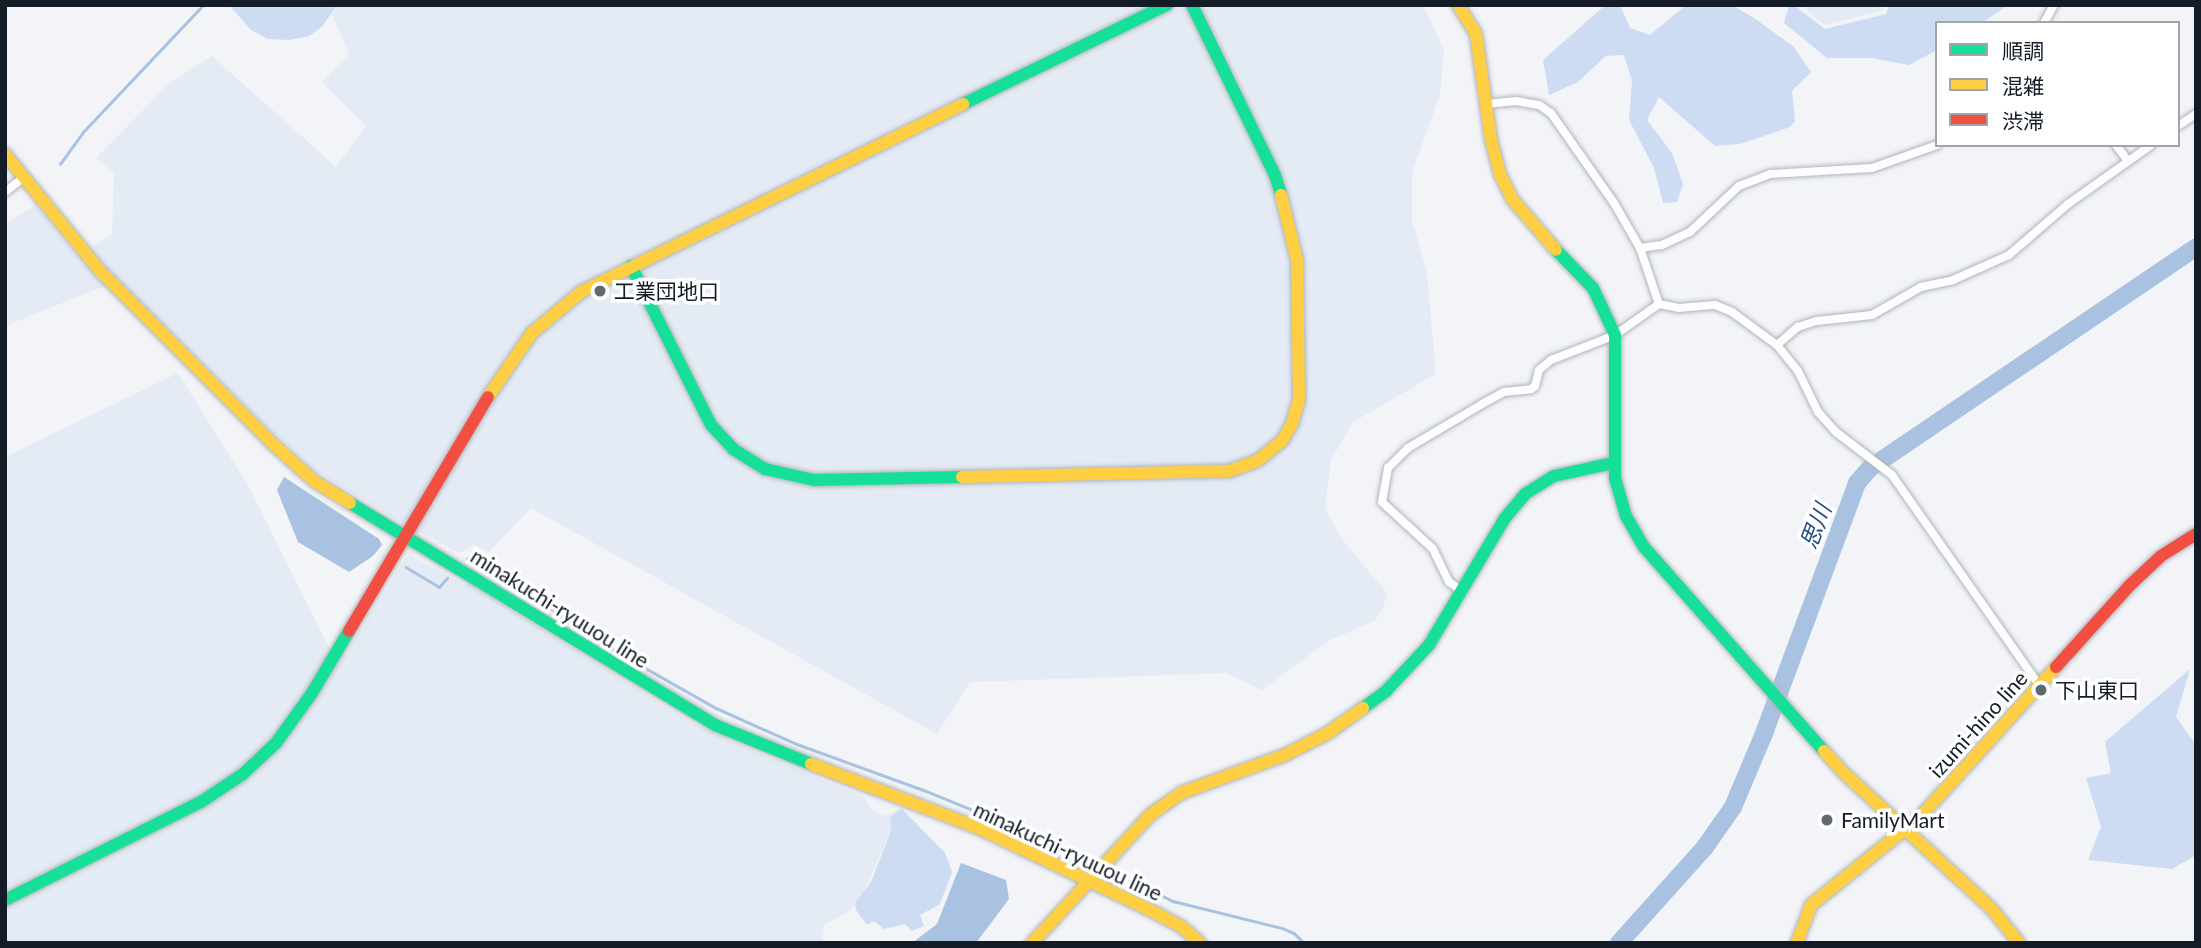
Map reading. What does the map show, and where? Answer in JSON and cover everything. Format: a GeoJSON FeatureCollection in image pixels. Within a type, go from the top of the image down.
{"type":"FeatureCollection","features":[{"type":"Feature","properties":{"kind":"street"},"geometry":{"type":"LineString","coordinates":[[5,900],[201,802],[255,764],[300,713],[485,399],[518,350],[559,308],[581,292],[631,266],[1167,5]]}},
{"type":"Feature","properties":{"kind":"street"},"geometry":{"type":"LineString","coordinates":[[631,266],[711,425],[733,449],[765,469],[800,478],[825,480],[1214,472],[1243,467],[1257,461],[1282,441],[1292,424],[1299,399],[1297,260],[1292,228],[1275,175],[1192,5]]}},
{"type":"Feature","properties":{"kind":"street"},"geometry":{"type":"LineString","coordinates":[[1458,5],[1475,34],[1481,55],[1500,174],[1512,199],[1535,228],[1593,288],[1615,335],[1613,463],[1618,495],[1644,547],[1844,773],[1990,908],[2019,943]]}},
{"type":"Feature","properties":{"kind":"street"},"geometry":{"type":"LineString","coordinates":[[2046,21],[2054,5]]}},
{"type":"Feature","properties":{"kind":"street"},"geometry":{"type":"LineString","coordinates":[[1487,104],[1516,101],[1539,105],[1551,113],[1614,203],[1640,248],[1659,304]]}},
{"type":"Feature","properties":{"kind":"street"},"geometry":{"type":"LineString","coordinates":[[2180,125],[2196,114]]}},
{"type":"Feature","properties":{"kind":"street"},"geometry":{"type":"LineString","coordinates":[[1640,248],[1662,245],[1690,232],[1739,186],[1770,174],[1872,168],[1935,146]]}},
{"type":"Feature","properties":{"kind":"street"},"geometry":{"type":"LineString","coordinates":[[2118,147],[2128,161]]}},
{"type":"Feature","properties":{"kind":"street"},"geometry":{"type":"LineString","coordinates":[[1777,345],[1798,327],[1817,321],[1872,315],[1921,287],[1953,280],[2010,255],[2068,204],[2148,147]]}},
{"type":"Feature","properties":{"kind":"street","name":"minakuchi-ryuuou line"},"geometry":{"type":"LineString","coordinates":[[5,154],[102,272],[273,444],[314,481],[715,725],[747,740],[981,829],[1182,928],[1200,943]]}},
{"type":"Feature","properties":{"kind":"street"},"geometry":{"type":"LineString","coordinates":[[5,192],[24,177]]}},
{"type":"Feature","properties":{"kind":"street"},"geometry":{"type":"LineString","coordinates":[[1462,592],[1449,582],[1433,549],[1382,502],[1388,468],[1408,448],[1482,404],[1504,392],[1531,389],[1535,386],[1539,370],[1551,360],[1615,335],[1659,304],[1679,308],[1714,305],[1732,312],[1777,345],[1798,371],[1818,412],[1836,432],[1886,469],[2039,685]]}},
{"type":"Feature","properties":{"kind":"street"},"geometry":{"type":"LineString","coordinates":[[1032,943],[1150,815],[1181,793],[1285,755],[1328,733],[1386,691],[1429,645],[1505,518],[1525,494],[1554,476],[1580,468],[1613,463]]}},
{"type":"Feature","properties":{"kind":"street","name":"izumi-hino line"},"geometry":{"type":"LineString","coordinates":[[1797,943],[1801,926],[1811,905],[1906,830],[2130,585],[2161,556],[2196,534]]}},
{"type":"Feature","properties":{"kind":"shaded area"},"geometry":{"type":"Polygon","coordinates":[[[229,5],[337,5],[322,27],[309,36],[289,40],[268,39],[251,30],[229,5]]]}},
{"type":"Feature","properties":{"kind":"shaded area"},"geometry":{"type":"Polygon","coordinates":[[[328,5],[1423,5],[1444,50],[1440,94],[1412,173],[1412,221],[1427,273],[1436,374],[1353,422],[1331,460],[1325,508],[1341,538],[1387,593],[1383,609],[1375,620],[1328,641],[1262,690],[1227,673],[970,682],[937,734],[531,508],[489,552],[474,545],[459,553],[395,518],[312,469],[117,281],[5,326],[5,224],[36,205],[78,257],[112,234],[114,174],[96,158],[170,83],[212,56],[336,167],[366,126],[322,82],[349,54],[328,5]]]}},
{"type":"Feature","properties":{"kind":"shaded area"},"geometry":{"type":"Polygon","coordinates":[[[1620,5],[1630,28],[1650,35],[1686,5],[1732,5],[1754,18],[1793,46],[1811,72],[1792,91],[1795,121],[1790,127],[1740,144],[1715,146],[1659,97],[1647,120],[1672,153],[1683,184],[1677,202],[1663,203],[1654,168],[1629,120],[1632,81],[1624,55],[1606,56],[1578,82],[1549,95],[1543,60],[1603,7],[1620,5]]]}},
{"type":"Feature","properties":{"kind":"shaded area"},"geometry":{"type":"Polygon","coordinates":[[[1789,5],[1794,5],[1825,29],[1886,14],[1889,5],[2008,5],[1985,21],[1935,21],[1935,51],[1909,65],[1872,58],[1827,58],[1784,23],[1789,5]]]}},
{"type":"Feature","properties":{"kind":"shaded area"},"geometry":{"type":"Polygon","coordinates":[[[1802,5],[1885,5],[1883,10],[1824,25],[1802,5]]]}},
{"type":"Feature","properties":{"kind":"shaded area"},"geometry":{"type":"Polygon","coordinates":[[[178,373],[249,487],[328,646],[346,655],[406,557],[410,555],[465,585],[468,583],[683,718],[734,743],[864,797],[871,809],[885,816],[900,809],[866,888],[850,911],[824,925],[822,943],[5,943],[5,457],[178,373]]]}},
{"type":"Feature","properties":{"kind":"shaded area"},"geometry":{"type":"Polygon","coordinates":[[[284,477],[379,539],[382,545],[373,556],[349,572],[298,542],[277,490],[284,477]]]}},
{"type":"Feature","properties":{"kind":"shaded area"},"geometry":{"type":"Polygon","coordinates":[[[2190,669],[2176,717],[2196,745],[2196,855],[2172,869],[2088,860],[2101,827],[2086,778],[2111,773],[2105,742],[2190,669]]]}},
{"type":"Feature","properties":{"kind":"shaded area"},"geometry":{"type":"Polygon","coordinates":[[[902,809],[945,853],[952,872],[940,904],[920,915],[924,926],[912,931],[905,924],[884,929],[874,921],[867,925],[856,910],[855,903],[871,882],[891,831],[890,817],[902,809]]]}},
{"type":"Feature","properties":{"kind":"shaded area"},"geometry":{"type":"Polygon","coordinates":[[[961,863],[1006,880],[1009,899],[976,943],[912,943],[937,924],[961,863]]]}},
{"type":"Feature","properties":{"kind":"waterway"},"geometry":{"type":"LineString","coordinates":[[60,164],[83,132],[203,5]]}},
{"type":"Feature","properties":{"kind":"waterway","name":"思川"},"geometry":{"type":"LineString","coordinates":[[1619,943],[1705,847],[1733,807],[1763,736],[1857,483],[1870,468],[2196,247]]}},
{"type":"Feature","properties":{"kind":"waterway"},"geometry":{"type":"LineString","coordinates":[[467,559],[472,555],[478,558],[598,641],[716,708],[797,744],[926,791],[1078,853]]}},
{"type":"Feature","properties":{"kind":"waterway"},"geometry":{"type":"LineString","coordinates":[[406,567],[439,587],[447,578]]}},
{"type":"Feature","properties":{"kind":"waterway"},"geometry":{"type":"LineString","coordinates":[[1132,881],[1173,901],[1282,928],[1294,933],[1304,943]]}},
{"type":"Feature","properties":{"kind":"traffic: fast"},"geometry":{"type":"LineString","coordinates":[[963,104],[1167,5]]}},
{"type":"Feature","properties":{"kind":"traffic: fast"},"geometry":{"type":"LineString","coordinates":[[1192,5],[1275,175],[1281,195]]}},
{"type":"Feature","properties":{"kind":"traffic: fast"},"geometry":{"type":"LineString","coordinates":[[1556,250],[1593,288],[1615,335],[1615,478],[1626,516],[1644,547],[1824,751]]}},
{"type":"Feature","properties":{"kind":"traffic: fast"},"geometry":{"type":"LineString","coordinates":[[631,266],[711,425],[733,449],[765,469],[814,480],[962,477]]}},
{"type":"Feature","properties":{"kind":"traffic: fast"},"geometry":{"type":"LineString","coordinates":[[1363,708],[1386,691],[1429,645],[1505,518],[1525,494],[1554,476],[1613,463]]}},
{"type":"Feature","properties":{"kind":"traffic: fast"},"geometry":{"type":"LineString","coordinates":[[350,503],[715,725],[811,764]]}},
{"type":"Feature","properties":{"kind":"traffic: fast"},"geometry":{"type":"LineString","coordinates":[[5,900],[201,802],[243,774],[276,743],[312,693],[349,631]]}},
{"type":"Feature","properties":{"kind":"traffic: slow"},"geometry":{"type":"LineString","coordinates":[[1458,5],[1476,34],[1491,140],[1500,174],[1512,199],[1556,250]]}},
{"type":"Feature","properties":{"kind":"traffic: slow"},"geometry":{"type":"LineString","coordinates":[[488,397],[532,333],[581,292],[963,104]]}},
{"type":"Feature","properties":{"kind":"traffic: slow"},"geometry":{"type":"LineString","coordinates":[[5,154],[101,272],[273,444],[314,481],[350,503]]}},
{"type":"Feature","properties":{"kind":"traffic: slow"},"geometry":{"type":"LineString","coordinates":[[962,477],[1229,471],[1257,461],[1282,441],[1292,424],[1299,399],[1297,260],[1281,195]]}},
{"type":"Feature","properties":{"kind":"traffic: slow"},"geometry":{"type":"LineString","coordinates":[[1797,943],[1811,905],[1919,818],[2056,667]]}},
{"type":"Feature","properties":{"kind":"traffic: slow"},"geometry":{"type":"LineString","coordinates":[[1032,943],[1150,815],[1181,793],[1285,755],[1328,733],[1363,708]]}},
{"type":"Feature","properties":{"kind":"traffic: slow"},"geometry":{"type":"LineString","coordinates":[[1824,751],[1844,773],[1991,908],[2019,943]]}},
{"type":"Feature","properties":{"kind":"traffic: slow"},"geometry":{"type":"LineString","coordinates":[[811,764],[981,829],[1152,911],[1182,927],[1200,943]]}},
{"type":"Feature","properties":{"kind":"traffic: jam"},"geometry":{"type":"LineString","coordinates":[[349,631],[488,397]]}},
{"type":"Feature","properties":{"kind":"traffic: jam"},"geometry":{"type":"LineString","coordinates":[[2056,667],[2130,585],[2161,556],[2196,534]]}},
{"type":"Feature","properties":{"kind":"place","name":"工業団地口"},"geometry":{"type":"Point","coordinates":[600,291]}},
{"type":"Feature","properties":{"kind":"place","name":"下山東口"},"geometry":{"type":"Point","coordinates":[2041,690]}},
{"type":"Feature","properties":{"kind":"place","name":"FamilyMart"},"geometry":{"type":"Point","coordinates":[1827,820]}}]}
